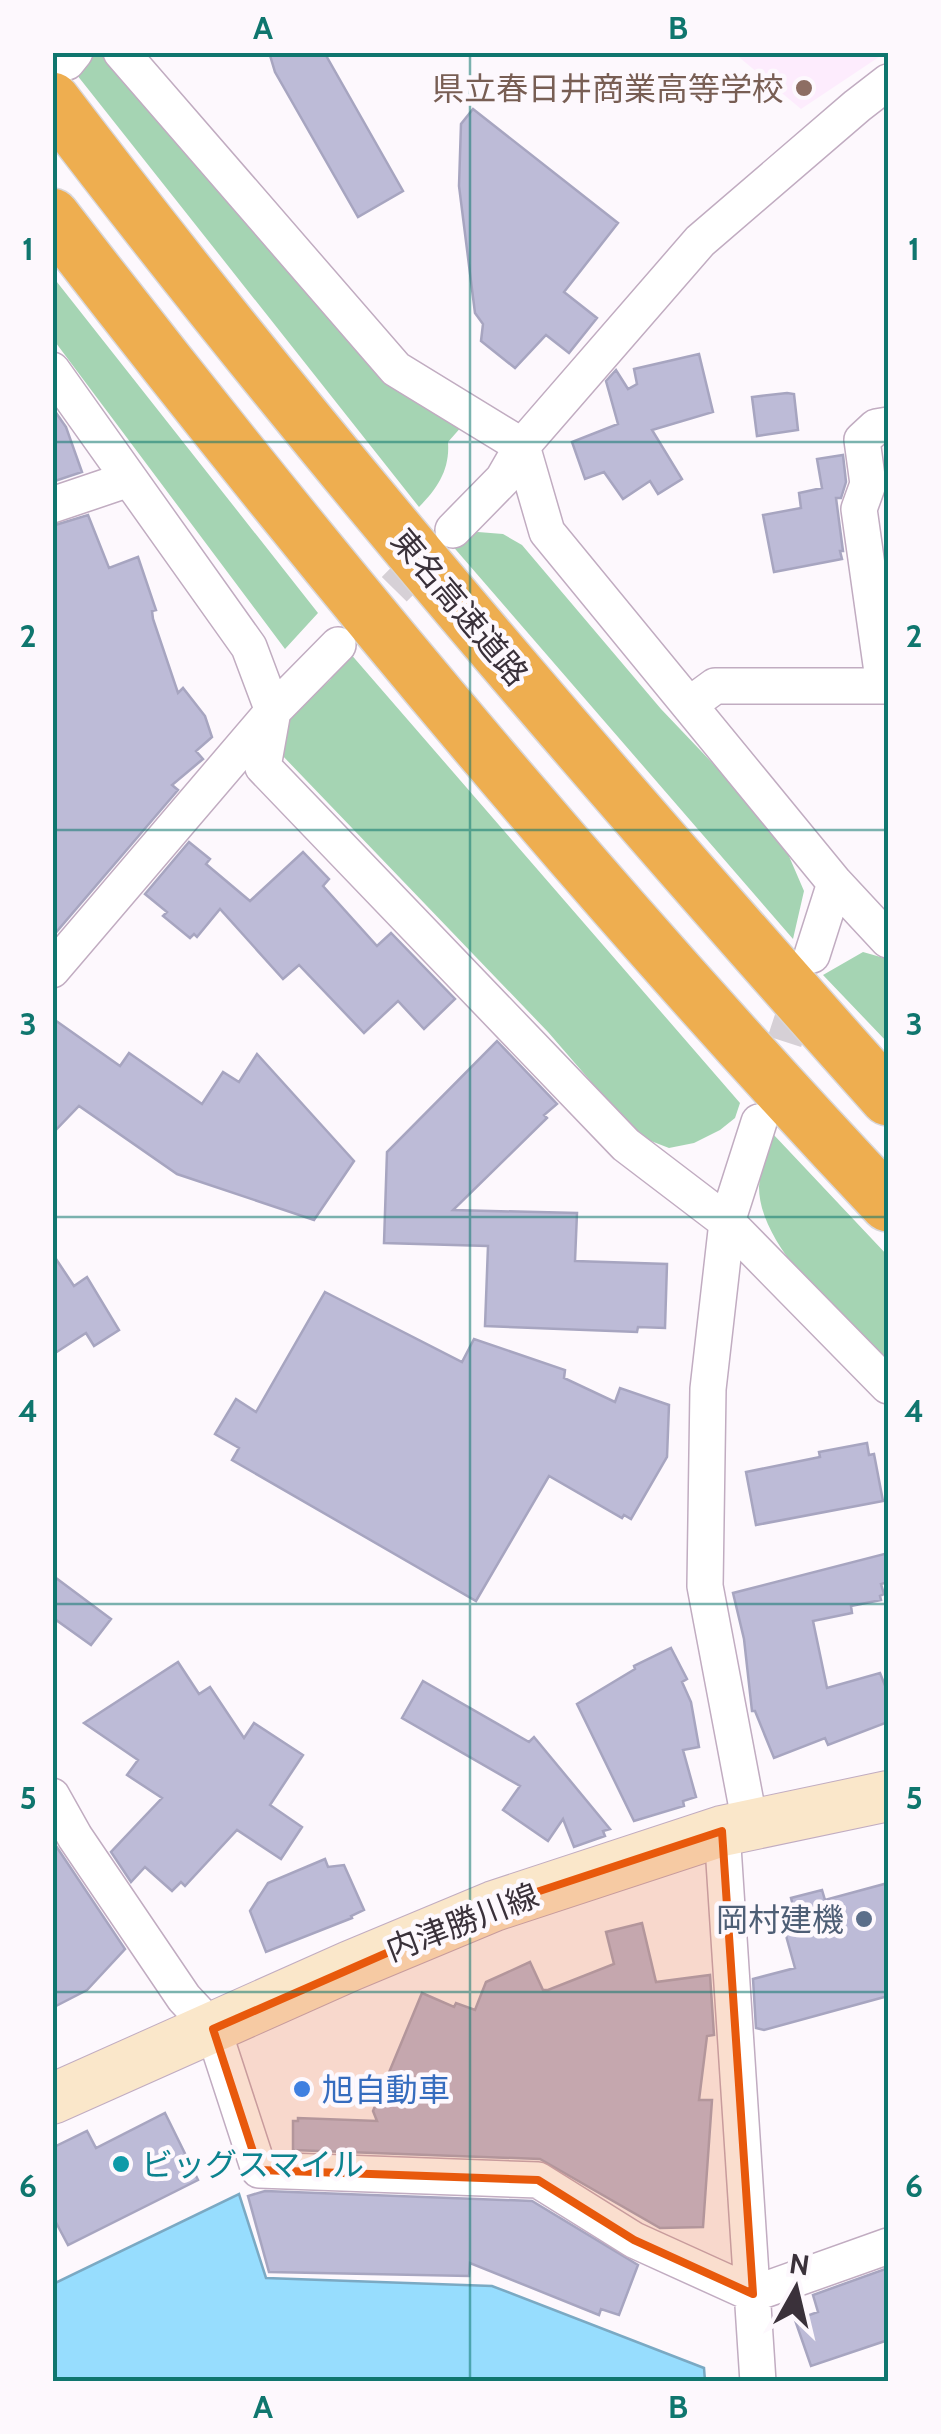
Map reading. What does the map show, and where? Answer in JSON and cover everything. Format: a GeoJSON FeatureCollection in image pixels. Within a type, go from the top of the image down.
{"type":"FeatureCollection","features":[{"type":"Feature","properties":{"kind":"highway","name":"東名高速道路"},"geometry":{"type":"LineString","coordinates":[[65,71],[242,341],[435,580],[650,832],[888,1098]]}},
{"type":"Feature","properties":{"kind":"highway"},"geometry":{"type":"LineString","coordinates":[[52,216],[386,634],[592,874],[888,1204]]}},
{"type":"Feature","properties":{"kind":"main road","name":"内津勝川線"},"geometry":{"type":"LineString","coordinates":[[52,2099],[494,1906],[736,1827],[888,1796]]}},
{"type":"Feature","properties":{"kind":"street"},"geometry":{"type":"LineString","coordinates":[[122,52],[396,369],[522,446],[547,532],[835,883],[888,940]]}},
{"type":"Feature","properties":{"kind":"street"},"geometry":{"type":"LineString","coordinates":[[453,530],[503,479],[522,446],[700,241],[873,103],[888,82]]}},
{"type":"Feature","properties":{"kind":"street"},"geometry":{"type":"LineString","coordinates":[[52,370],[249,647],[273,711],[263,767],[626,1145],[727,1222],[888,1386]]}},
{"type":"Feature","properties":{"kind":"street"},"geometry":{"type":"LineString","coordinates":[[689,705],[715,686],[884,686],[860,509],[868,484],[862,440],[876,427],[888,425]]}},
{"type":"Feature","properties":{"kind":"street"},"geometry":{"type":"LineString","coordinates":[[52,505],[129,478]]}},
{"type":"Feature","properties":{"kind":"street"},"geometry":{"type":"LineString","coordinates":[[52,970],[75,948],[273,711],[338,646]]}},
{"type":"Feature","properties":{"kind":"street"},"geometry":{"type":"LineString","coordinates":[[812,955],[835,883]]}},
{"type":"Feature","properties":{"kind":"street"},"geometry":{"type":"LineString","coordinates":[[758,2382],[736,1827],[705,1586],[708,1389],[727,1222],[759,1122]]}},
{"type":"Feature","properties":{"kind":"street"},"geometry":{"type":"LineString","coordinates":[[52,1796],[75,1837],[173,1982],[212,2029],[259,2170],[538,2180],[634,2240],[753,2294],[888,2246]]}},
{"type":"Feature","properties":{"kind":"highlighted area"},"geometry":{"type":"Polygon","coordinates":[[[722,1831],[753,2294],[634,2240],[538,2180],[259,2170],[213,2029],[494,1906],[722,1831]]]}},
{"type":"Feature","properties":{"kind":"shaded area","name":"県立春日井商業高等学校"},"geometry":{"type":"Polygon","coordinates":[[[734,53],[885,53],[801,109],[734,53]]]}},
{"type":"Feature","properties":{"kind":"green space"},"geometry":{"type":"Polygon","coordinates":[[[109,54],[463,425],[448,442],[441,477],[419,507],[73,70],[83,59],[109,54]]]}},
{"type":"Feature","properties":{"kind":"green space"},"geometry":{"type":"Polygon","coordinates":[[[53,277],[318,613],[285,649],[53,339],[53,277]]]}},
{"type":"Feature","properties":{"kind":"green space"},"geometry":{"type":"Polygon","coordinates":[[[478,532],[503,534],[522,545],[661,709],[779,833],[804,891],[793,939],[450,543],[454,538],[478,532]]]}},
{"type":"Feature","properties":{"kind":"green space"},"geometry":{"type":"Polygon","coordinates":[[[349,652],[740,1103],[735,1118],[694,1143],[669,1148],[638,1136],[548,1032],[280,753],[280,725],[330,680],[349,652]]]}},
{"type":"Feature","properties":{"kind":"green space"},"geometry":{"type":"Polygon","coordinates":[[[863,952],[888,962],[888,1043],[823,975],[863,952]]]}},
{"type":"Feature","properties":{"kind":"green space"},"geometry":{"type":"Polygon","coordinates":[[[773,1134],[888,1256],[888,1365],[808,1283],[773,1235],[759,1187],[773,1134]]]}},
{"type":"Feature","properties":{"kind":"water"},"geometry":{"type":"Polygon","coordinates":[[[239,2194],[266,2278],[492,2286],[704,2368],[705,2381],[53,2381],[53,2284],[239,2194]]]}},
{"type":"Feature","properties":{"kind":"building"},"geometry":{"type":"Polygon","coordinates":[[[269,52],[324,52],[403,191],[358,217],[275,72],[269,52]]]}},
{"type":"Feature","properties":{"kind":"building"},"geometry":{"type":"Polygon","coordinates":[[[473,109],[618,223],[564,292],[597,318],[569,353],[546,335],[515,368],[481,341],[483,324],[475,313],[459,186],[461,124],[473,109]]]}},
{"type":"Feature","properties":{"kind":"building"},"geometry":{"type":"Polygon","coordinates":[[[699,354],[713,412],[652,430],[682,479],[658,494],[650,481],[623,499],[604,472],[585,479],[572,442],[618,424],[606,381],[616,370],[628,389],[637,384],[634,369],[699,354]]]}},
{"type":"Feature","properties":{"kind":"building"},"geometry":{"type":"Polygon","coordinates":[[[794,394],[798,430],[757,436],[752,397],[794,394]]]}},
{"type":"Feature","properties":{"kind":"building"},"geometry":{"type":"Polygon","coordinates":[[[52,407],[66,427],[82,472],[52,482],[52,407]]]}},
{"type":"Feature","properties":{"kind":"building"},"geometry":{"type":"Polygon","coordinates":[[[843,455],[846,482],[841,498],[836,498],[842,559],[774,572],[763,515],[801,508],[799,493],[822,488],[817,459],[843,455]]]}},
{"type":"Feature","properties":{"kind":"building"},"geometry":{"type":"Polygon","coordinates":[[[88,515],[109,568],[138,557],[156,610],[152,611],[153,619],[178,693],[183,688],[205,716],[212,737],[196,751],[203,759],[172,785],[178,790],[52,937],[52,526],[88,515]]]}},
{"type":"Feature","properties":{"kind":"building"},"geometry":{"type":"Polygon","coordinates":[[[189,842],[210,859],[206,864],[250,901],[303,852],[329,879],[323,886],[377,946],[391,933],[455,999],[424,1029],[398,1001],[364,1033],[299,965],[283,979],[220,909],[197,937],[194,934],[190,938],[163,916],[167,912],[145,894],[189,842]]]}},
{"type":"Feature","properties":{"kind":"building"},"geometry":{"type":"Polygon","coordinates":[[[52,1018],[120,1066],[129,1053],[202,1104],[223,1072],[239,1082],[257,1054],[354,1161],[314,1220],[177,1174],[79,1106],[52,1134],[52,1018]]]}},
{"type":"Feature","properties":{"kind":"building"},"geometry":{"type":"Polygon","coordinates":[[[497,1041],[557,1104],[453,1210],[577,1213],[575,1261],[667,1264],[665,1328],[638,1327],[637,1332],[485,1326],[488,1246],[384,1243],[387,1152],[497,1041]]]}},
{"type":"Feature","properties":{"kind":"building"},"geometry":{"type":"Polygon","coordinates":[[[52,1253],[74,1286],[87,1277],[119,1330],[94,1346],[86,1333],[52,1355],[52,1253]]]}},
{"type":"Feature","properties":{"kind":"building"},"geometry":{"type":"Polygon","coordinates":[[[325,1292],[462,1362],[474,1339],[565,1370],[564,1378],[615,1402],[620,1388],[669,1405],[667,1457],[631,1519],[624,1515],[622,1518],[549,1476],[476,1601],[232,1460],[239,1448],[215,1434],[236,1399],[256,1412],[325,1292]]]}},
{"type":"Feature","properties":{"kind":"building"},"geometry":{"type":"Polygon","coordinates":[[[867,1443],[869,1455],[874,1454],[883,1501],[756,1525],[746,1472],[867,1443]]]}},
{"type":"Feature","properties":{"kind":"building"},"geometry":{"type":"Polygon","coordinates":[[[888,1553],[888,1582],[881,1584],[881,1600],[851,1606],[852,1613],[813,1621],[827,1688],[880,1673],[888,1693],[888,1722],[828,1745],[825,1738],[774,1758],[752,1711],[744,1639],[733,1593],[888,1553]]]}},
{"type":"Feature","properties":{"kind":"building"},"geometry":{"type":"Polygon","coordinates":[[[52,1575],[111,1619],[91,1645],[52,1617],[52,1575]]]}},
{"type":"Feature","properties":{"kind":"building"},"geometry":{"type":"Polygon","coordinates":[[[671,1648],[687,1679],[682,1682],[691,1702],[699,1747],[683,1750],[696,1797],[683,1801],[684,1806],[634,1821],[577,1704],[635,1669],[634,1666],[671,1648]]]}},
{"type":"Feature","properties":{"kind":"building"},"geometry":{"type":"Polygon","coordinates":[[[178,1662],[199,1694],[210,1687],[244,1738],[254,1723],[303,1755],[270,1805],[302,1827],[281,1859],[237,1830],[185,1886],[181,1882],[172,1891],[145,1867],[131,1882],[111,1852],[162,1798],[127,1775],[138,1760],[84,1723],[178,1662]]]}},
{"type":"Feature","properties":{"kind":"building"},"geometry":{"type":"Polygon","coordinates":[[[423,1681],[529,1742],[534,1737],[610,1829],[603,1831],[605,1836],[574,1847],[563,1819],[548,1841],[503,1810],[520,1786],[402,1718],[423,1681]]]}},
{"type":"Feature","properties":{"kind":"building"},"geometry":{"type":"Polygon","coordinates":[[[52,1840],[125,1949],[87,1990],[52,2008],[52,1840]]]}},
{"type":"Feature","properties":{"kind":"building"},"geometry":{"type":"Polygon","coordinates":[[[325,1859],[328,1867],[344,1865],[364,1910],[266,1952],[250,1911],[268,1883],[325,1859]]]}},
{"type":"Feature","properties":{"kind":"building"},"geometry":{"type":"Polygon","coordinates":[[[888,1883],[888,1996],[764,2030],[756,2028],[753,1979],[795,1968],[780,1914],[794,1910],[791,1898],[822,1890],[825,1900],[888,1883]]]}},
{"type":"Feature","properties":{"kind":"building"},"geometry":{"type":"Polygon","coordinates":[[[642,1923],[656,1982],[710,1975],[714,2035],[707,2036],[699,2100],[712,2100],[703,2227],[660,2228],[540,2159],[293,2150],[293,2121],[298,2118],[377,2121],[373,2111],[422,1993],[454,2007],[456,2003],[475,2010],[486,1982],[530,1962],[543,1990],[548,1990],[614,1964],[606,1932],[642,1923]]]}},
{"type":"Feature","properties":{"kind":"building","name":"ビッグスマイル"},"geometry":{"type":"Polygon","coordinates":[[[165,2113],[198,2180],[68,2245],[52,2215],[52,2148],[87,2131],[96,2148],[165,2113]]]}},
{"type":"Feature","properties":{"kind":"building"},"geometry":{"type":"Polygon","coordinates":[[[265,2191],[532,2201],[638,2265],[619,2315],[601,2309],[599,2315],[470,2263],[469,2276],[269,2272],[248,2196],[265,2191]]]}},
{"type":"Feature","properties":{"kind":"building"},"geometry":{"type":"Polygon","coordinates":[[[888,2268],[888,2340],[811,2366],[795,2320],[818,2312],[813,2295],[888,2268]]]}},
{"type":"Feature","properties":{"kind":"tunnel"},"geometry":{"type":"LineString","coordinates":[[357,627],[436,547]]}},
{"type":"Feature","properties":{"kind":"tunnel"},"geometry":{"type":"LineString","coordinates":[[768,1092],[803,985]]}},
{"type":"Feature","properties":{"kind":"place","name":"県立春日井商業高等学校"},"geometry":{"type":"Point","coordinates":[804,88]}},
{"type":"Feature","properties":{"kind":"place","name":"岡村建機"},"geometry":{"type":"Point","coordinates":[864,1919]}},
{"type":"Feature","properties":{"kind":"place","name":"旭自動車"},"geometry":{"type":"Point","coordinates":[302,2089]}},
{"type":"Feature","properties":{"kind":"place","name":"ビッグスマイル"},"geometry":{"type":"Point","coordinates":[121,2164]}}]}
